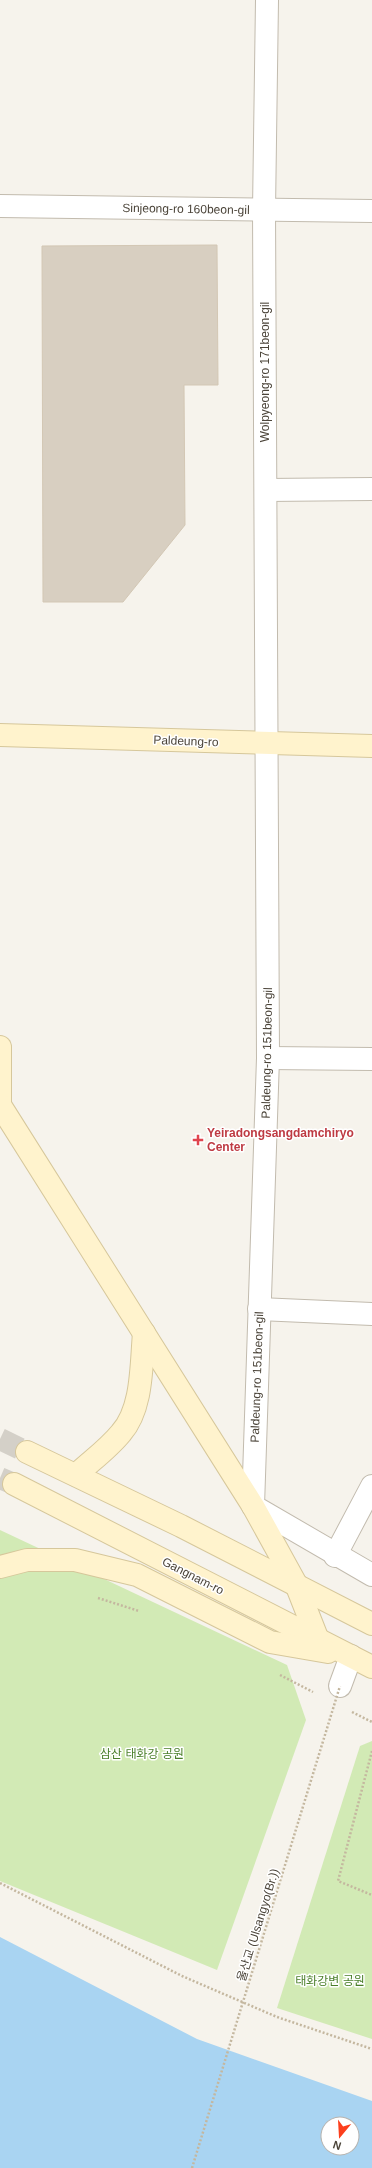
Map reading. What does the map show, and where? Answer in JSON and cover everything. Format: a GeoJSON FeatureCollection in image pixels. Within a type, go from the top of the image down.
{"type":"FeatureCollection","features":[{"type":"Feature","properties":{"kind":"main road","name":"Paldeung-ro"},"geometry":{"type":"LineString","coordinates":[[0,735],[372,746]]}},
{"type":"Feature","properties":{"kind":"main road"},"geometry":{"type":"LineString","coordinates":[[0,1047],[0,1105],[253,1506],[296,1584],[318,1640]]}},
{"type":"Feature","properties":{"kind":"main road"},"geometry":{"type":"LineString","coordinates":[[76,1475],[122,1433],[134,1410],[139,1382],[144,1333]]}},
{"type":"Feature","properties":{"kind":"main road"},"geometry":{"type":"LineString","coordinates":[[27,1452],[296,1584],[372,1624]]}},
{"type":"Feature","properties":{"kind":"main road","name":"Gangnam-ro"},"geometry":{"type":"LineString","coordinates":[[14,1484],[372,1667]]}},
{"type":"Feature","properties":{"kind":"main road"},"geometry":{"type":"LineString","coordinates":[[0,1567],[27,1560],[75,1560],[137,1575],[270,1642],[351,1656]]}},
{"type":"Feature","properties":{"kind":"street","name":"Wolpyeong-ro 171beon-gil"},"geometry":{"type":"LineString","coordinates":[[267,0],[264,210],[267,744]]}},
{"type":"Feature","properties":{"kind":"street","name":"Sinjeong-ro 160beon-gil"},"geometry":{"type":"LineString","coordinates":[[0,206],[372,211]]}},
{"type":"Feature","properties":{"kind":"street"},"geometry":{"type":"LineString","coordinates":[[266,490],[372,489]]}},
{"type":"Feature","properties":{"kind":"street","name":"Paldeung-ro 151beon-gil"},"geometry":{"type":"LineString","coordinates":[[253,1506],[268,1058],[267,744]]}},
{"type":"Feature","properties":{"kind":"street"},"geometry":{"type":"LineString","coordinates":[[268,1058],[372,1059]]}},
{"type":"Feature","properties":{"kind":"street"},"geometry":{"type":"LineString","coordinates":[[259,1309],[372,1314]]}},
{"type":"Feature","properties":{"kind":"street"},"geometry":{"type":"LineString","coordinates":[[335,1556],[372,1486]]}},
{"type":"Feature","properties":{"kind":"street"},"geometry":{"type":"LineString","coordinates":[[253,1506],[335,1556],[372,1575]]}},
{"type":"Feature","properties":{"kind":"street"},"geometry":{"type":"LineString","coordinates":[[336,1697],[351,1656]]}},
{"type":"Feature","properties":{"kind":"path"},"geometry":{"type":"LineString","coordinates":[[96,1597],[141,1611]]}},
{"type":"Feature","properties":{"kind":"path"},"geometry":{"type":"LineString","coordinates":[[275,1672],[317,1694]]}},
{"type":"Feature","properties":{"kind":"path","name":"울산교 (Ulsangyo(Br.))"},"geometry":{"type":"LineString","coordinates":[[192,2168],[336,1697]]}},
{"type":"Feature","properties":{"kind":"path"},"geometry":{"type":"LineString","coordinates":[[351,1712],[372,1722]]}},
{"type":"Feature","properties":{"kind":"path"},"geometry":{"type":"LineString","coordinates":[[372,1751],[338,1881],[372,1895]]}},
{"type":"Feature","properties":{"kind":"path"},"geometry":{"type":"LineString","coordinates":[[0,1883],[182,1976],[277,2017],[372,2049]]}},
{"type":"Feature","properties":{"kind":"green space","name":"삼산 태화강 공원"},"geometry":{"type":"Polygon","coordinates":[[[0,1530],[287,1665],[306,1720],[217,1970],[0,1881],[0,1530]]]}},
{"type":"Feature","properties":{"kind":"green space","name":"태화강변 공원"},"geometry":{"type":"Polygon","coordinates":[[[372,1741],[372,2039],[277,2008],[360,1746],[372,1741]]]}},
{"type":"Feature","properties":{"kind":"water"},"geometry":{"type":"Polygon","coordinates":[[[0,1937],[197,2039],[372,2101],[372,2168],[0,2168],[0,1937]]]}},
{"type":"Feature","properties":{"kind":"building"},"geometry":{"type":"Polygon","coordinates":[[[217,245],[218,385],[184,385],[185,525],[123,602],[43,602],[42,246],[217,245]]]}},
{"type":"Feature","properties":{"kind":"tunnel"},"geometry":{"type":"LineString","coordinates":[[0,1439],[27,1452]]}},
{"type":"Feature","properties":{"kind":"tunnel"},"geometry":{"type":"LineString","coordinates":[[0,1478],[14,1484]]}},
{"type":"Feature","properties":{"kind":"place","name":"Yeiradongsangdamchiryo Center"},"geometry":{"type":"Point","coordinates":[198,1140]}}]}
